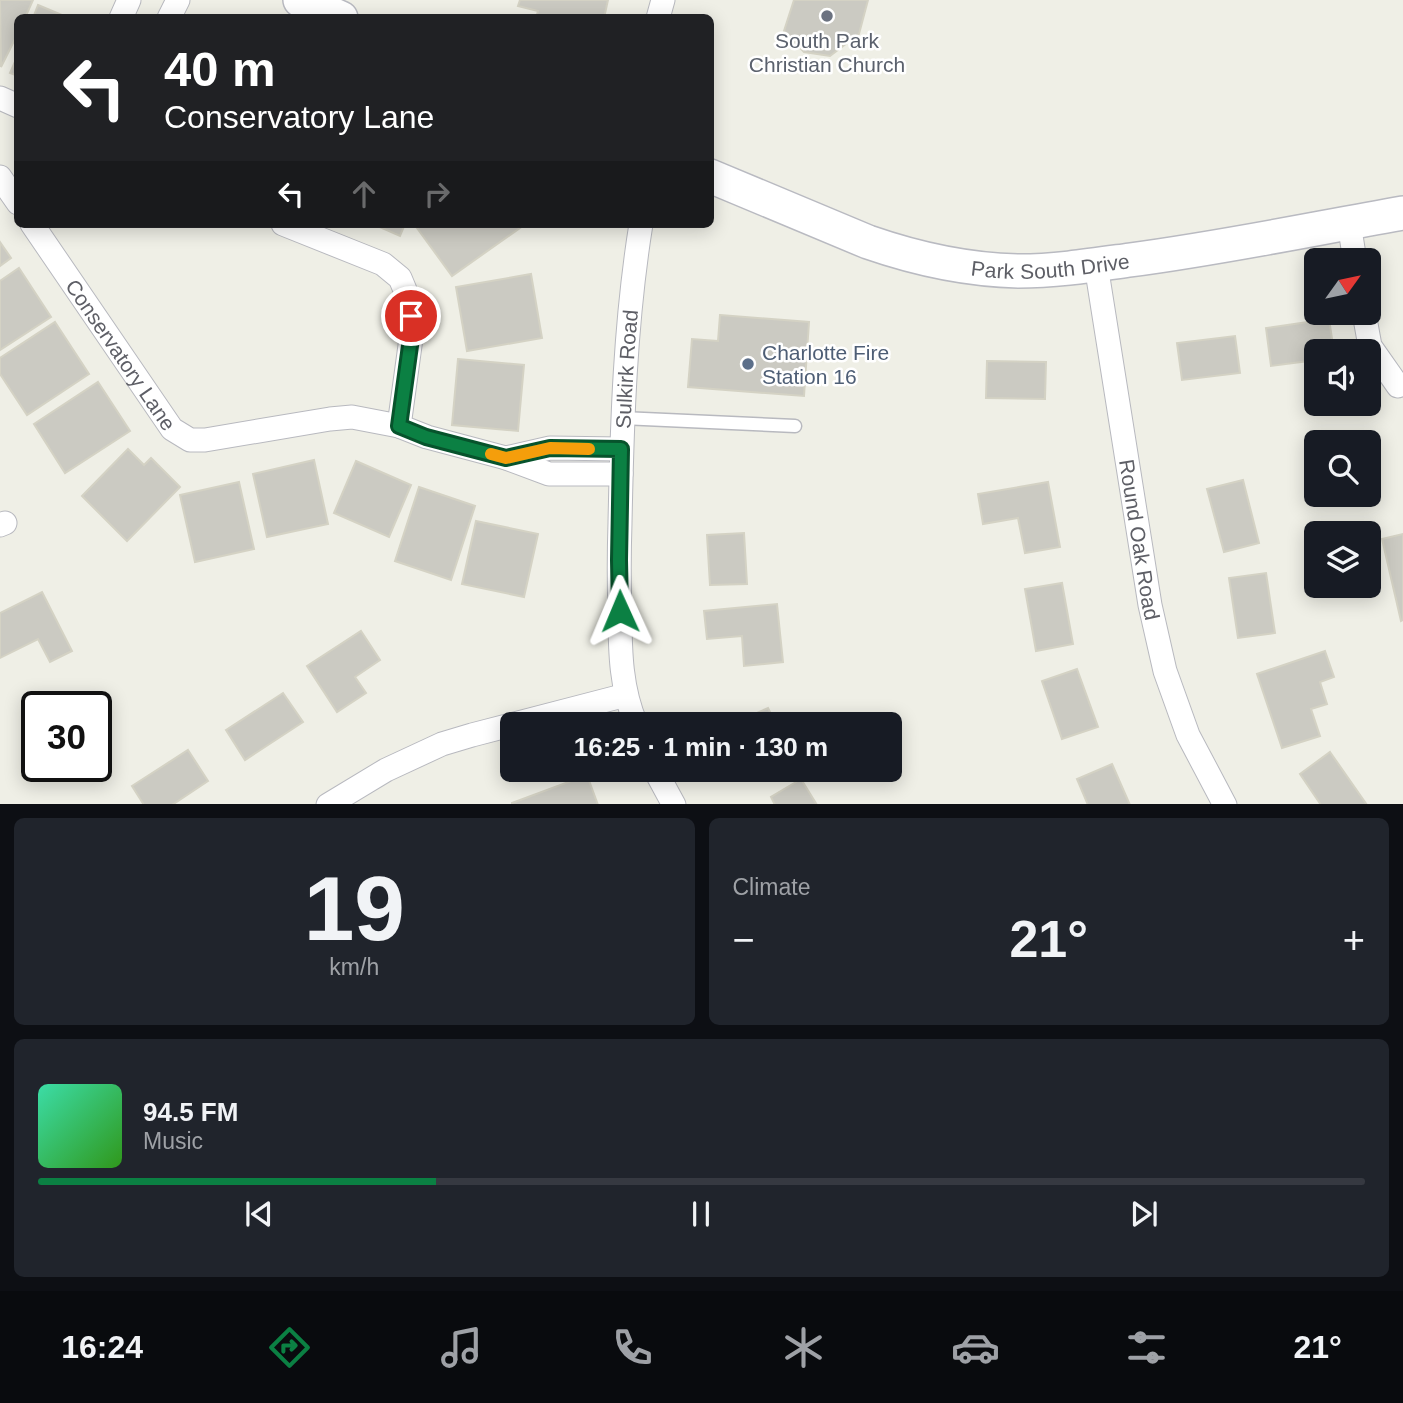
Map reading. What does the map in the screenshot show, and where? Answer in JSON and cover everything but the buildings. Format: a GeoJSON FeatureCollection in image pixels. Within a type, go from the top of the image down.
{"type":"FeatureCollection","features":[{"type":"Feature","properties":{"kind":"street"},"geometry":{"type":"LineString","coordinates":[[300,0],[332,14]]}},
{"type":"Feature","properties":{"kind":"street"},"geometry":{"type":"LineString","coordinates":[[0,177],[14,197]]}},
{"type":"Feature","properties":{"kind":"street","name":"Park South Drive"},"geometry":{"type":"LineString","coordinates":[[714,178],[895,251],[949,264],[1018,271],[1096,265],[1403,214]]}},
{"type":"Feature","properties":{"kind":"street"},"geometry":{"type":"LineString","coordinates":[[1349,223],[1353,248]]}},
{"type":"Feature","properties":{"kind":"street","name":"Conservatory Lane"},"geometry":{"type":"LineString","coordinates":[[35,228],[172,429],[190,440],[205,440],[352,416],[399,426],[426,437],[506,458],[549,474],[621,474]]}},
{"type":"Feature","properties":{"kind":"street"},"geometry":{"type":"LineString","coordinates":[[294,228],[383,264],[400,278],[410,302],[412,331],[399,426]]}},
{"type":"Feature","properties":{"kind":"street","name":"Sulkirk Road"},"geometry":{"type":"LineString","coordinates":[[632,712],[626,695],[620,649],[619,560],[626,356],[641,228]]}},
{"type":"Feature","properties":{"kind":"street","name":"Round Oak Road"},"geometry":{"type":"LineString","coordinates":[[1096,265],[1150,605],[1165,671],[1188,734],[1225,804]]}},
{"type":"Feature","properties":{"kind":"street"},"geometry":{"type":"LineString","coordinates":[[1366,326],[1370,346],[1401,390]]}},
{"type":"Feature","properties":{"kind":"street","name":"Conservatory Lane"},"geometry":{"type":"LineString","coordinates":[[506,458],[550,448],[621,449]]}},
{"type":"Feature","properties":{"kind":"street"},"geometry":{"type":"LineString","coordinates":[[328,804],[386,770],[442,744],[626,695]]}},
{"type":"Feature","properties":{"kind":"street"},"geometry":{"type":"LineString","coordinates":[[662,782],[674,804]]}},
{"type":"Feature","properties":{"kind":"lane"},"geometry":{"type":"LineString","coordinates":[[622,418],[795,426]]}},
{"type":"Feature","properties":{"kind":"slow traffic"},"geometry":{"type":"LineString","coordinates":[[491,454],[506,458],[550,448],[589,449]]}},
{"type":"Feature","properties":{"kind":"place","name":"South Park Christian Church"},"geometry":{"type":"Point","coordinates":[827,16]}},
{"type":"Feature","properties":{"kind":"place","name":"Charlotte Fire Station 16"},"geometry":{"type":"Point","coordinates":[748,364]}},
{"type":"Feature","properties":{"kind":"route"},"geometry":{"type":"LineString","coordinates":[[411,316],[412,331],[399,426],[426,437],[506,458],[550,448],[621,449],[620,611]]}}]}
